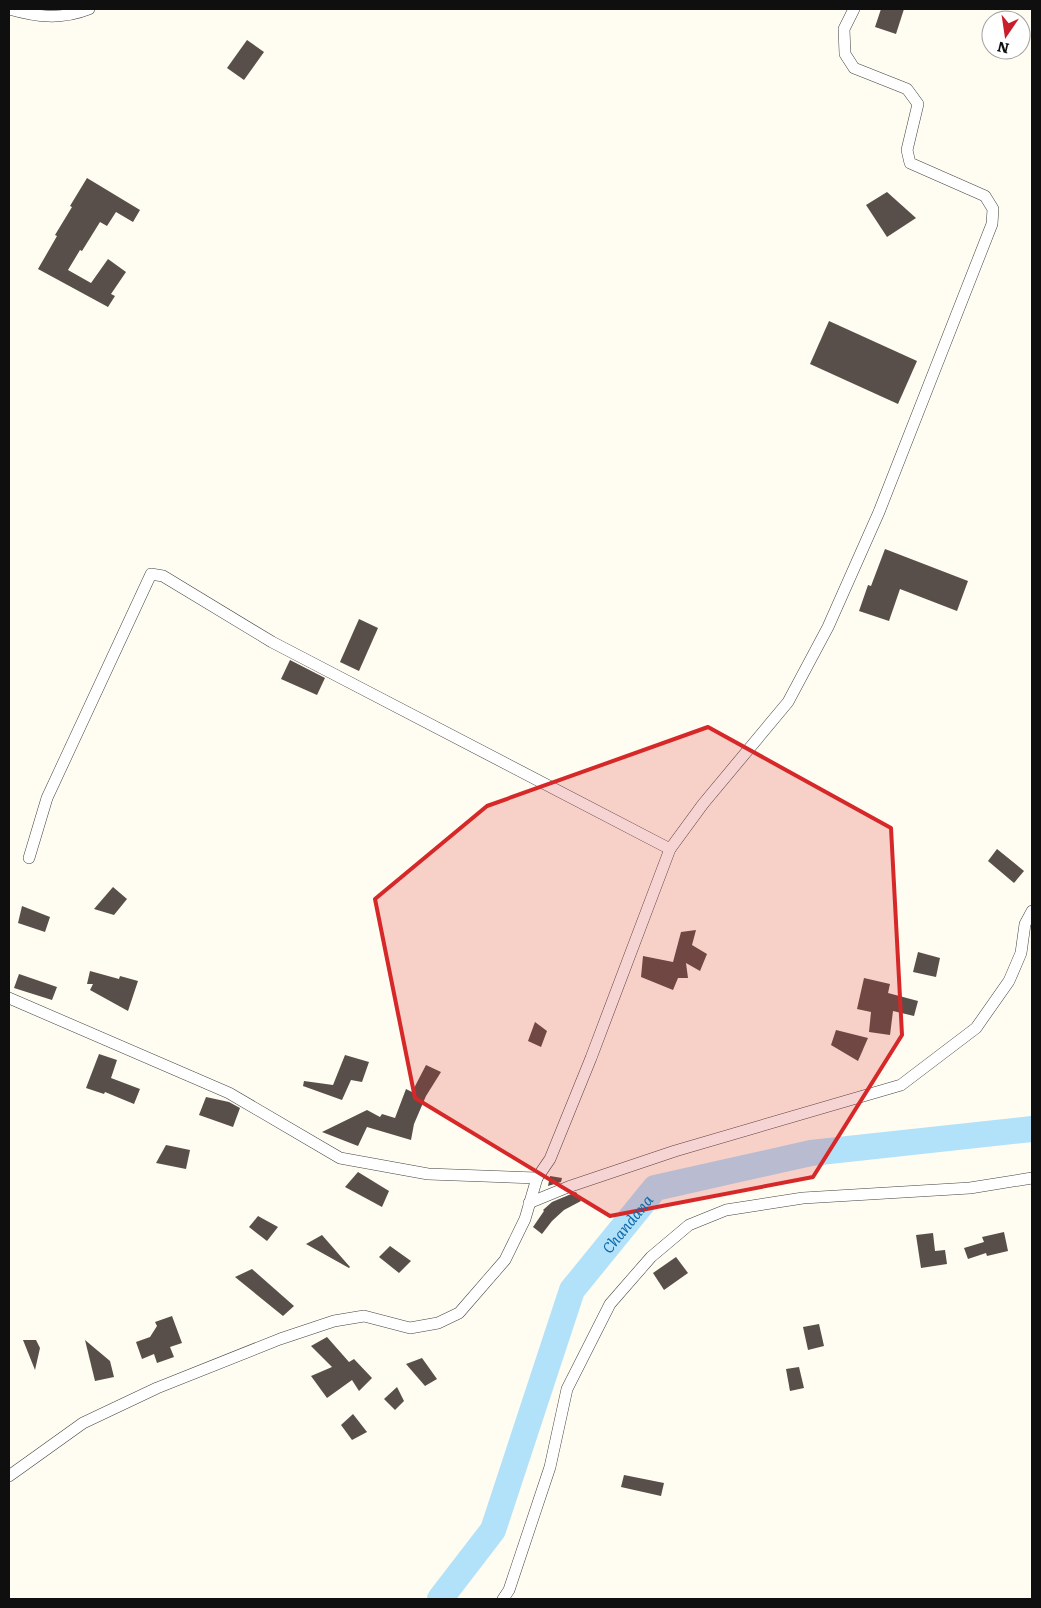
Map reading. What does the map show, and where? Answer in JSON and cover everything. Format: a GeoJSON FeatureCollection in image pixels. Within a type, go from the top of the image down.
{"type":"FeatureCollection","features":[{"type":"Feature","properties":{"kind":"street"},"geometry":{"type":"LineString","coordinates":[[9,9],[48,18],[78,13],[89,9]]}},
{"type":"Feature","properties":{"kind":"street"},"geometry":{"type":"LineString","coordinates":[[9,1476],[83,1423],[158,1388],[280,1339],[334,1321],[364,1316],[410,1328],[438,1323],[459,1312],[505,1260],[525,1218],[537,1178],[550,1159],[592,1058],[670,849],[703,804],[788,702],[828,627],[879,512],[992,224],[993,209],[985,196],[910,163],[907,150],[918,104],[908,89],[854,68],[846,54],[844,29],[854,9]]}},
{"type":"Feature","properties":{"kind":"street"},"geometry":{"type":"LineString","coordinates":[[29,858],[47,798],[151,574],[163,576],[272,642],[670,849]]}},
{"type":"Feature","properties":{"kind":"street"},"geometry":{"type":"LineString","coordinates":[[529,1203],[568,1187],[675,1151],[902,1085],[976,1028],[1008,981],[1020,953],[1025,924],[1032,911]]}},
{"type":"Feature","properties":{"kind":"street"},"geometry":{"type":"LineString","coordinates":[[9,998],[230,1093],[340,1158],[428,1174],[537,1178]]}},
{"type":"Feature","properties":{"kind":"street"},"geometry":{"type":"LineString","coordinates":[[504,1599],[509,1590],[550,1467],[567,1389],[610,1304],[651,1256],[689,1225],[726,1210],[803,1198],[970,1188],[1032,1178]]}},
{"type":"Feature","properties":{"kind":"highlighted area"},"geometry":{"type":"Polygon","coordinates":[[[708,727],[891,828],[902,1035],[813,1177],[610,1216],[415,1098],[375,899],[487,806],[708,727]]]}},
{"type":"Feature","properties":{"kind":"building"},"geometry":{"type":"Polygon","coordinates":[[[881,9],[904,9],[896,34],[875,27],[881,9]]]}},
{"type":"Feature","properties":{"kind":"building"},"geometry":{"type":"Polygon","coordinates":[[[247,40],[264,52],[244,80],[227,68],[247,40]]]}},
{"type":"Feature","properties":{"kind":"building"},"geometry":{"type":"Polygon","coordinates":[[[87,178],[140,210],[133,222],[116,212],[107,226],[100,222],[68,270],[91,283],[108,259],[126,272],[111,294],[115,296],[108,307],[38,269],[72,207],[70,206],[87,178]]]}},
{"type":"Feature","properties":{"kind":"building"},"geometry":{"type":"Polygon","coordinates":[[[887,192],[916,218],[887,237],[866,205],[887,192]]]}},
{"type":"Feature","properties":{"kind":"building"},"geometry":{"type":"Polygon","coordinates":[[[829,321],[917,361],[898,404],[810,364],[829,321]]]}},
{"type":"Feature","properties":{"kind":"building"},"geometry":{"type":"Polygon","coordinates":[[[885,549],[968,581],[957,611],[900,589],[889,621],[859,611],[868,585],[871,586],[885,549]]]}},
{"type":"Feature","properties":{"kind":"building"},"geometry":{"type":"Polygon","coordinates":[[[359,619],[378,628],[359,671],[340,662],[359,619]]]}},
{"type":"Feature","properties":{"kind":"building"},"geometry":{"type":"Polygon","coordinates":[[[290,660],[325,678],[317,695],[281,679],[290,660]]]}},
{"type":"Feature","properties":{"kind":"building"},"geometry":{"type":"Polygon","coordinates":[[[997,849],[1024,871],[1014,883],[988,861],[997,849]]]}},
{"type":"Feature","properties":{"kind":"building"},"geometry":{"type":"Polygon","coordinates":[[[113,887],[127,899],[114,915],[94,909],[113,887]]]}},
{"type":"Feature","properties":{"kind":"building"},"geometry":{"type":"Polygon","coordinates":[[[22,906],[50,917],[45,932],[18,923],[22,906]]]}},
{"type":"Feature","properties":{"kind":"building"},"geometry":{"type":"Polygon","coordinates":[[[696,930],[692,945],[707,954],[700,971],[686,963],[688,978],[678,978],[673,990],[641,977],[643,956],[673,962],[681,932],[696,930]]]}},
{"type":"Feature","properties":{"kind":"building"},"geometry":{"type":"Polygon","coordinates":[[[918,952],[940,958],[936,977],[913,972],[918,952]]]}},
{"type":"Feature","properties":{"kind":"building"},"geometry":{"type":"Polygon","coordinates":[[[90,971],[119,979],[120,976],[138,981],[128,1011],[90,990],[93,984],[87,984],[90,971]]]}},
{"type":"Feature","properties":{"kind":"building"},"geometry":{"type":"Polygon","coordinates":[[[19,974],[57,987],[52,1000],[14,988],[19,974]]]}},
{"type":"Feature","properties":{"kind":"building"},"geometry":{"type":"Polygon","coordinates":[[[864,978],[890,984],[888,993],[918,1001],[914,1016],[893,1011],[890,1035],[869,1032],[871,1012],[857,1009],[864,978]]]}},
{"type":"Feature","properties":{"kind":"building"},"geometry":{"type":"Polygon","coordinates":[[[535,1022],[547,1031],[541,1047],[528,1041],[535,1022]]]}},
{"type":"Feature","properties":{"kind":"building"},"geometry":{"type":"Polygon","coordinates":[[[836,1030],[868,1038],[858,1061],[831,1045],[836,1030]]]}},
{"type":"Feature","properties":{"kind":"building"},"geometry":{"type":"Polygon","coordinates":[[[99,1054],[117,1060],[111,1078],[140,1089],[134,1104],[105,1092],[104,1094],[86,1088],[99,1054]]]}},
{"type":"Feature","properties":{"kind":"building"},"geometry":{"type":"Polygon","coordinates":[[[345,1055],[369,1062],[362,1082],[351,1080],[342,1100],[303,1086],[304,1081],[333,1085],[345,1055]]]}},
{"type":"Feature","properties":{"kind":"building"},"geometry":{"type":"Polygon","coordinates":[[[426,1065],[441,1072],[426,1096],[414,1124],[411,1140],[367,1127],[358,1146],[322,1132],[367,1110],[380,1117],[382,1114],[395,1118],[406,1089],[412,1092],[426,1065]]]}},
{"type":"Feature","properties":{"kind":"building"},"geometry":{"type":"Polygon","coordinates":[[[206,1097],[229,1102],[240,1108],[233,1127],[199,1115],[206,1097]]]}},
{"type":"Feature","properties":{"kind":"building"},"geometry":{"type":"Polygon","coordinates":[[[166,1145],[190,1150],[186,1169],[156,1163],[166,1145]]]}},
{"type":"Feature","properties":{"kind":"building"},"geometry":{"type":"Polygon","coordinates":[[[358,1172],[389,1191],[382,1207],[345,1187],[358,1172]]]}},
{"type":"Feature","properties":{"kind":"building"},"geometry":{"type":"Polygon","coordinates":[[[550,1176],[562,1178],[561,1182],[548,1186],[550,1176]]]}},
{"type":"Feature","properties":{"kind":"building"},"geometry":{"type":"Polygon","coordinates":[[[576,1192],[581,1201],[564,1210],[542,1234],[533,1227],[543,1210],[552,1202],[576,1192]]]}},
{"type":"Feature","properties":{"kind":"building"},"geometry":{"type":"Polygon","coordinates":[[[258,1216],[278,1227],[267,1241],[249,1227],[258,1216]]]}},
{"type":"Feature","properties":{"kind":"building"},"geometry":{"type":"Polygon","coordinates":[[[1004,1232],[1008,1251],[987,1256],[986,1253],[968,1259],[964,1248],[984,1242],[982,1237],[1004,1232]]]}},
{"type":"Feature","properties":{"kind":"building"},"geometry":{"type":"Polygon","coordinates":[[[933,1233],[935,1251],[945,1250],[947,1264],[921,1268],[916,1235],[933,1233]]]}},
{"type":"Feature","properties":{"kind":"building"},"geometry":{"type":"Polygon","coordinates":[[[322,1235],[350,1267],[349,1268],[306,1244],[322,1235]]]}},
{"type":"Feature","properties":{"kind":"building"},"geometry":{"type":"Polygon","coordinates":[[[390,1246],[411,1261],[399,1273],[379,1257],[390,1246]]]}},
{"type":"Feature","properties":{"kind":"building"},"geometry":{"type":"Polygon","coordinates":[[[676,1257],[688,1273],[664,1290],[653,1273],[676,1257]]]}},
{"type":"Feature","properties":{"kind":"building"},"geometry":{"type":"Polygon","coordinates":[[[252,1269],[294,1306],[283,1316],[235,1277],[252,1269]]]}},
{"type":"Feature","properties":{"kind":"building"},"geometry":{"type":"Polygon","coordinates":[[[172,1316],[182,1343],[170,1347],[174,1357],[157,1363],[154,1354],[142,1359],[136,1342],[150,1337],[157,1326],[155,1322],[172,1316]]]}},
{"type":"Feature","properties":{"kind":"building"},"geometry":{"type":"Polygon","coordinates":[[[819,1324],[824,1346],[808,1350],[803,1327],[819,1324]]]}},
{"type":"Feature","properties":{"kind":"building"},"geometry":{"type":"Polygon","coordinates":[[[327,1337],[349,1362],[354,1359],[372,1378],[359,1391],[352,1380],[327,1398],[311,1376],[332,1367],[311,1346],[327,1337]]]}},
{"type":"Feature","properties":{"kind":"building"},"geometry":{"type":"Polygon","coordinates":[[[23,1340],[36,1340],[40,1348],[35,1370],[23,1340]]]}},
{"type":"Feature","properties":{"kind":"building"},"geometry":{"type":"Polygon","coordinates":[[[85,1340],[110,1361],[114,1377],[95,1381],[85,1340]]]}},
{"type":"Feature","properties":{"kind":"building"},"geometry":{"type":"Polygon","coordinates":[[[422,1358],[437,1379],[425,1386],[406,1364],[422,1358]]]}},
{"type":"Feature","properties":{"kind":"building"},"geometry":{"type":"Polygon","coordinates":[[[799,1367],[804,1388],[790,1391],[786,1369],[799,1367]]]}},
{"type":"Feature","properties":{"kind":"building"},"geometry":{"type":"Polygon","coordinates":[[[397,1387],[404,1401],[395,1410],[384,1399],[397,1387]]]}},
{"type":"Feature","properties":{"kind":"building"},"geometry":{"type":"Polygon","coordinates":[[[353,1414],[367,1432],[352,1440],[341,1425],[353,1414]]]}},
{"type":"Feature","properties":{"kind":"building"},"geometry":{"type":"Polygon","coordinates":[[[624,1475],[664,1483],[661,1496],[621,1487],[624,1475]]]}},
{"type":"Feature","properties":{"kind":"waterway","name":"Chandana"},"geometry":{"type":"LineString","coordinates":[[440,1599],[493,1530],[572,1290],[655,1188],[811,1153],[1032,1129]]}}]}
